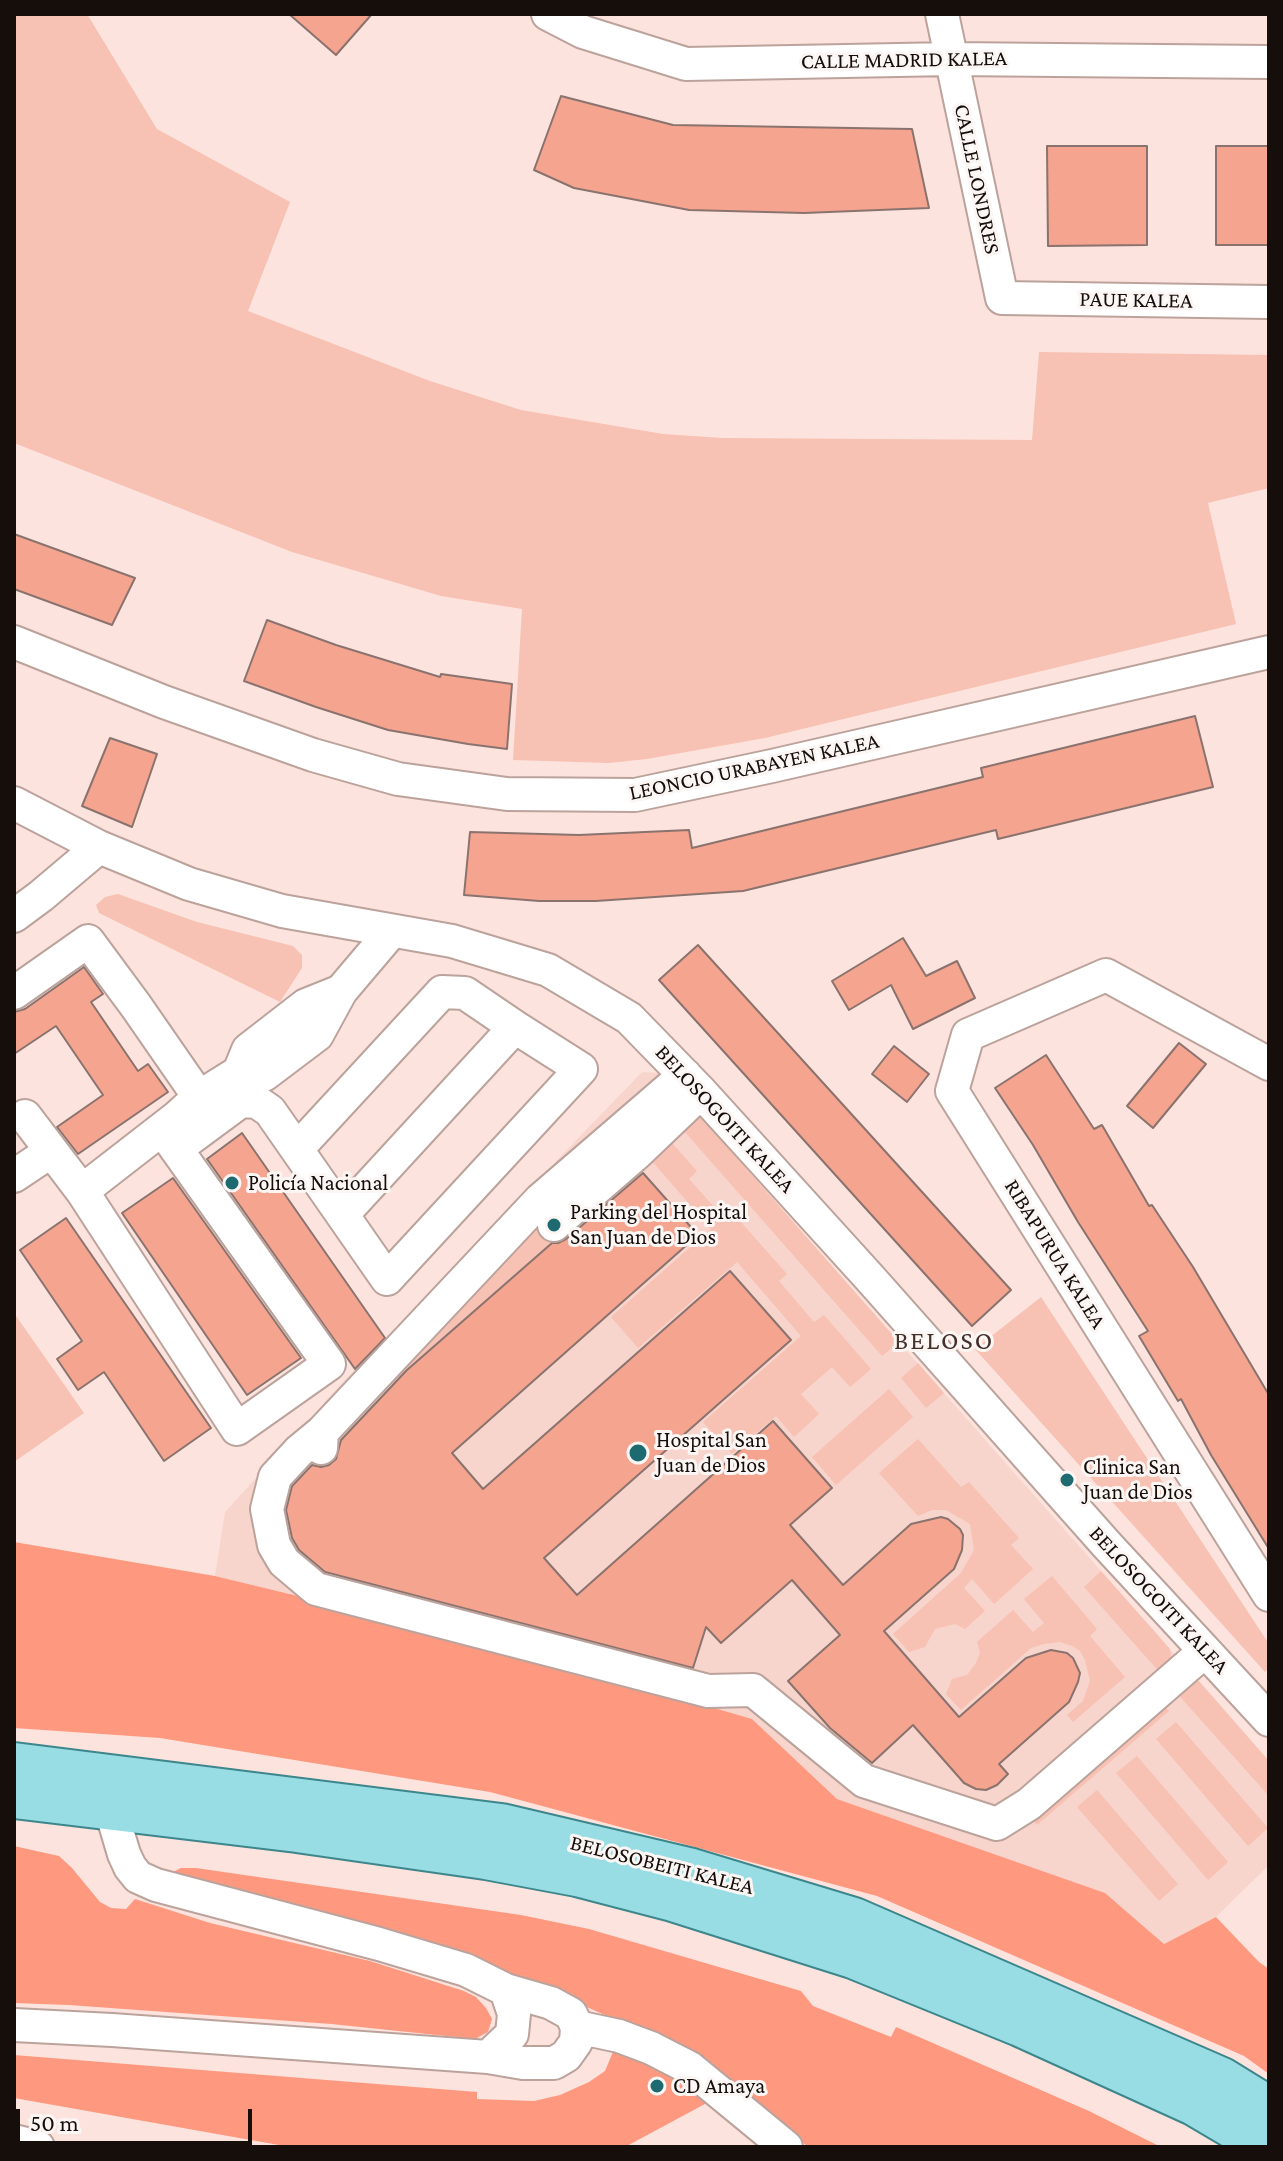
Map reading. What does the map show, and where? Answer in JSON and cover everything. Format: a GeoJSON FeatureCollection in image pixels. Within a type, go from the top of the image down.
{"type":"FeatureCollection","features":[{"type":"Feature","properties":{"kind":"main road","name":"BELOSOBEITI KALEA"},"geometry":{"type":"LineString","coordinates":[[14,1764],[501,1825],[692,1870],[854,1919],[1222,2079],[1269,2108]]}},
{"type":"Feature","properties":{"kind":"main road","name":"BELOSOBEITI KALEA"},"geometry":{"type":"LineString","coordinates":[[14,1797],[486,1858],[577,1875],[673,1900],[853,1957],[1006,2019],[1194,2104],[1267,2147]]}},
{"type":"Feature","properties":{"kind":"street","name":"CALLE MADRID KALEA"},"geometry":{"type":"LineString","coordinates":[[548,14],[583,32],[686,64],[951,59],[1269,62]]}},
{"type":"Feature","properties":{"kind":"street","name":"CALLE LONDRES"},"geometry":{"type":"LineString","coordinates":[[942,14],[1002,298]]}},
{"type":"Feature","properties":{"kind":"street","name":"PAUE KALEA"},"geometry":{"type":"LineString","coordinates":[[1002,298],[1269,302]]}},
{"type":"Feature","properties":{"kind":"street","name":"LEONCIO URABAYEN KALEA"},"geometry":{"type":"LineString","coordinates":[[14,642],[164,702],[313,755],[398,779],[522,795],[635,795],[788,763],[1269,652]]}},
{"type":"Feature","properties":{"kind":"street"},"geometry":{"type":"LineString","coordinates":[[14,803],[99,847],[14,916]]}},
{"type":"Feature","properties":{"kind":"street","name":"BELOSOGOITI KALEA"},"geometry":{"type":"LineString","coordinates":[[99,847],[189,884],[269,908],[452,941],[548,970],[629,1018],[693,1083],[1055,1487],[1269,1720]]}},
{"type":"Feature","properties":{"kind":"street"},"geometry":{"type":"LineString","coordinates":[[169,1139],[199,1097],[239,1072],[264,1075],[317,1035],[341,991],[391,932]]}},
{"type":"Feature","properties":{"kind":"street"},"geometry":{"type":"LineString","coordinates":[[14,993],[88,941],[199,1097]]}},
{"type":"Feature","properties":{"kind":"street","name":"RIBAPURUA KALEA"},"geometry":{"type":"LineString","coordinates":[[1269,1064],[1106,975],[968,1035],[952,1091],[1269,1595]]}},
{"type":"Feature","properties":{"kind":"street"},"geometry":{"type":"LineString","coordinates":[[82,1191],[241,1101],[257,1102],[270,1111],[387,1279],[581,1069],[465,993],[442,992],[297,1149]]}},
{"type":"Feature","properties":{"kind":"street"},"geometry":{"type":"LineString","coordinates":[[343,1214],[515,1027]]}},
{"type":"Feature","properties":{"kind":"street"},"geometry":{"type":"LineString","coordinates":[[554,1225],[636,1154],[693,1083]]}},
{"type":"Feature","properties":{"kind":"street"},"geometry":{"type":"LineString","coordinates":[[693,1083],[540,1200],[321,1440],[299,1451],[275,1477],[267,1509],[274,1545],[284,1562],[316,1589],[708,1691],[753,1690],[864,1781],[997,1824],[1029,1804],[1205,1651]]}},
{"type":"Feature","properties":{"kind":"street"},"geometry":{"type":"LineString","coordinates":[[25,1116],[82,1191],[237,1429],[329,1364],[169,1139]]}},
{"type":"Feature","properties":{"kind":"street"},"geometry":{"type":"LineString","coordinates":[[14,1176],[50,1152]]}},
{"type":"Feature","properties":{"kind":"street"},"geometry":{"type":"LineString","coordinates":[[14,2025],[488,2057],[523,2063],[554,2063],[566,2056],[576,2042],[577,2027],[571,2014],[551,2003],[506,1990],[466,1970],[156,1885],[138,1877],[130,1867],[110,1807]]}},
{"type":"Feature","properties":{"kind":"street"},"geometry":{"type":"LineString","coordinates":[[488,2057],[512,2034],[514,2014],[506,1990]]}},
{"type":"Feature","properties":{"kind":"street"},"geometry":{"type":"LineString","coordinates":[[577,2027],[619,2036],[690,2068],[786,2147]]}},
{"type":"Feature","properties":{"kind":"street"},"geometry":{"type":"LineString","coordinates":[[14,2141],[38,2147]]}},
{"type":"Feature","properties":{"kind":"shaded area"},"geometry":{"type":"Polygon","coordinates":[[[14,14],[87,14],[157,129],[290,202],[248,311],[430,381],[521,410],[663,434],[722,438],[1032,440],[1039,352],[1269,355],[1269,488],[1208,503],[1236,624],[765,738],[609,763],[513,760],[522,609],[441,596],[292,552],[14,443],[14,14]]]}},
{"type":"Feature","properties":{"kind":"shaded area"},"geometry":{"type":"Polygon","coordinates":[[[118,894],[197,922],[293,946],[302,955],[302,968],[280,1002],[99,913],[96,905],[105,897],[118,894]]]}},
{"type":"Feature","properties":{"kind":"shaded area","name":"Hospital San Juan de Dios"},"geometry":{"type":"Polygon","coordinates":[[[642,1072],[661,1073],[1269,1761],[1269,1865],[1216,1917],[1164,1944],[1105,1893],[837,1799],[752,1719],[484,1641],[215,1576],[225,1512],[343,1382],[642,1072]]]}},
{"type":"Feature","properties":{"kind":"shaded area"},"geometry":{"type":"Polygon","coordinates":[[[700,1116],[899,1342],[882,1356],[684,1131],[700,1116]]]}},
{"type":"Feature","properties":{"kind":"shaded area"},"geometry":{"type":"Polygon","coordinates":[[[671,1142],[697,1171],[689,1179],[723,1217],[731,1211],[787,1274],[779,1281],[814,1322],[824,1315],[871,1369],[850,1387],[832,1367],[801,1394],[819,1414],[794,1437],[776,1416],[732,1454],[703,1422],[801,1336],[737,1262],[638,1348],[611,1317],[711,1229],[651,1160],[671,1142]]]}},
{"type":"Feature","properties":{"kind":"shaded area"},"geometry":{"type":"Polygon","coordinates":[[[541,1216],[559,1237],[392,1385],[388,1380],[541,1216]]]}},
{"type":"Feature","properties":{"kind":"shaded area"},"geometry":{"type":"Polygon","coordinates":[[[1041,1297],[1269,1644],[1269,1667],[1265,1672],[975,1349],[1041,1297]]]}},
{"type":"Feature","properties":{"kind":"shaded area"},"geometry":{"type":"Polygon","coordinates":[[[14,1313],[84,1413],[14,1462],[14,1313]]]}},
{"type":"Feature","properties":{"kind":"shaded area"},"geometry":{"type":"Polygon","coordinates":[[[918,1363],[944,1393],[926,1408],[901,1378],[918,1363]]]}},
{"type":"Feature","properties":{"kind":"shaded area"},"geometry":{"type":"Polygon","coordinates":[[[889,1389],[913,1417],[836,1485],[812,1457],[889,1389]]]}},
{"type":"Feature","properties":{"kind":"shaded area"},"geometry":{"type":"Polygon","coordinates":[[[918,1439],[961,1487],[969,1482],[1019,1538],[1011,1545],[1033,1569],[994,1604],[972,1579],[964,1588],[985,1611],[965,1629],[955,1624],[935,1629],[925,1647],[909,1652],[893,1634],[961,1573],[974,1550],[970,1524],[946,1510],[932,1510],[918,1516],[879,1473],[918,1439]]]}},
{"type":"Feature","properties":{"kind":"shaded area"},"geometry":{"type":"Polygon","coordinates":[[[14,1542],[215,1576],[484,1641],[752,1719],[837,1799],[1105,1893],[1164,1944],[1216,1917],[1269,1969],[1269,2074],[1244,2056],[877,1896],[490,1792],[160,1738],[14,1728],[14,1542]]]}},
{"type":"Feature","properties":{"kind":"shaded area"},"geometry":{"type":"Polygon","coordinates":[[[1101,1571],[1170,1649],[1172,1663],[1162,1675],[1084,1587],[1101,1571]]]}},
{"type":"Feature","properties":{"kind":"shaded area"},"geometry":{"type":"Polygon","coordinates":[[[1052,1576],[1097,1629],[1090,1636],[1125,1677],[1073,1722],[1067,1715],[1083,1701],[1090,1681],[1085,1660],[1080,1651],[1072,1646],[1060,1642],[1044,1644],[1031,1648],[961,1710],[946,1694],[952,1679],[967,1675],[976,1663],[980,1653],[977,1642],[1013,1610],[1033,1632],[1044,1623],[1024,1599],[1052,1576]]]}},
{"type":"Feature","properties":{"kind":"shaded area"},"geometry":{"type":"Polygon","coordinates":[[[1188,1680],[1199,1681],[1269,1761],[1269,1796],[1174,1690],[1188,1680]]]}},
{"type":"Feature","properties":{"kind":"shaded area"},"geometry":{"type":"Polygon","coordinates":[[[1162,1702],[1169,1711],[1037,1825],[1030,1817],[1162,1702]]]}},
{"type":"Feature","properties":{"kind":"shaded area"},"geometry":{"type":"Polygon","coordinates":[[[1176,1722],[1268,1828],[1248,1846],[1156,1739],[1176,1722]]]}},
{"type":"Feature","properties":{"kind":"shaded area"},"geometry":{"type":"Polygon","coordinates":[[[1137,1756],[1228,1862],[1208,1880],[1116,1773],[1137,1756]]]}},
{"type":"Feature","properties":{"kind":"shaded area"},"geometry":{"type":"Polygon","coordinates":[[[1097,1790],[1178,1884],[1159,1901],[1077,1807],[1097,1790]]]}},
{"type":"Feature","properties":{"kind":"shaded area"},"geometry":{"type":"Polygon","coordinates":[[[14,1846],[59,1856],[100,1902],[111,1908],[126,1909],[135,1899],[210,1923],[370,1961],[464,1991],[476,1997],[486,2008],[492,2019],[488,2032],[475,2039],[331,2024],[14,2003],[14,1846]]]}},
{"type":"Feature","properties":{"kind":"shaded area"},"geometry":{"type":"Polygon","coordinates":[[[181,1868],[521,1915],[589,1929],[801,1991],[813,2006],[891,2037],[896,2027],[1089,2111],[1161,2147],[808,2147],[703,2060],[576,2002],[173,1872],[181,1868]]]}},
{"type":"Feature","properties":{"kind":"shaded area"},"geometry":{"type":"Polygon","coordinates":[[[615,2047],[716,2098],[625,2147],[290,2147],[14,2098],[14,2055],[477,2092],[477,2099],[534,2101],[560,2095],[589,2082],[605,2071],[615,2047]]]}},
{"type":"Feature","properties":{"kind":"building"},"geometry":{"type":"Polygon","coordinates":[[[289,14],[372,14],[336,55],[289,14]]]}},
{"type":"Feature","properties":{"kind":"building"},"geometry":{"type":"Polygon","coordinates":[[[561,96],[673,125],[912,129],[929,208],[804,213],[689,210],[574,188],[534,170],[561,96]]]}},
{"type":"Feature","properties":{"kind":"building"},"geometry":{"type":"Polygon","coordinates":[[[1047,146],[1147,146],[1147,245],[1048,246],[1047,146]]]}},
{"type":"Feature","properties":{"kind":"building"},"geometry":{"type":"Polygon","coordinates":[[[1216,146],[1269,146],[1269,245],[1216,245],[1216,146]]]}},
{"type":"Feature","properties":{"kind":"building"},"geometry":{"type":"Polygon","coordinates":[[[14,534],[135,578],[112,625],[14,589],[14,534]]]}},
{"type":"Feature","properties":{"kind":"building"},"geometry":{"type":"Polygon","coordinates":[[[267,620],[440,677],[441,674],[512,684],[507,749],[388,730],[244,681],[267,620]]]}},
{"type":"Feature","properties":{"kind":"building"},"geometry":{"type":"Polygon","coordinates":[[[1195,716],[1213,787],[998,839],[996,830],[743,891],[596,901],[539,901],[464,895],[470,832],[579,835],[689,830],[692,848],[983,777],[981,768],[1195,716]]]}},
{"type":"Feature","properties":{"kind":"building"},"geometry":{"type":"Polygon","coordinates":[[[110,738],[157,754],[132,827],[82,806],[110,738]]]}},
{"type":"Feature","properties":{"kind":"building"},"geometry":{"type":"Polygon","coordinates":[[[903,938],[926,976],[957,961],[975,998],[913,1029],[891,985],[849,1010],[832,981],[903,938]]]}},
{"type":"Feature","properties":{"kind":"building"},"geometry":{"type":"Polygon","coordinates":[[[698,945],[1011,1290],[972,1326],[659,980],[698,945]]]}},
{"type":"Feature","properties":{"kind":"building"},"geometry":{"type":"Polygon","coordinates":[[[84,967],[103,994],[91,1002],[138,1071],[148,1064],[168,1092],[78,1154],[57,1127],[103,1095],[56,1026],[14,1054],[14,1012],[25,1009],[84,967]]]}},
{"type":"Feature","properties":{"kind":"building"},"geometry":{"type":"Polygon","coordinates":[[[1179,1043],[1206,1064],[1153,1128],[1127,1106],[1179,1043]]]}},
{"type":"Feature","properties":{"kind":"building"},"geometry":{"type":"Polygon","coordinates":[[[894,1046],[929,1074],[907,1102],[872,1074],[894,1046]]]}},
{"type":"Feature","properties":{"kind":"building"},"geometry":{"type":"Polygon","coordinates":[[[1046,1055],[1094,1129],[1102,1125],[1149,1206],[1152,1205],[1193,1267],[1269,1395],[1269,1549],[1211,1455],[1181,1399],[1178,1401],[1139,1336],[1148,1331],[995,1088],[1046,1055]]]}},
{"type":"Feature","properties":{"kind":"building"},"geometry":{"type":"Polygon","coordinates":[[[242,1133],[385,1338],[355,1369],[207,1159],[242,1133]]]}},
{"type":"Feature","properties":{"kind":"building"},"geometry":{"type":"Polygon","coordinates":[[[643,1173],[698,1235],[452,1453],[483,1489],[730,1271],[791,1340],[544,1558],[577,1595],[773,1421],[832,1488],[790,1525],[843,1585],[911,1524],[941,1517],[960,1529],[963,1535],[962,1550],[954,1569],[884,1631],[959,1717],[1026,1658],[1051,1650],[1067,1653],[1073,1658],[1080,1673],[1069,1702],[999,1764],[1008,1774],[997,1785],[986,1790],[964,1783],[913,1725],[872,1763],[830,1728],[788,1681],[840,1635],[792,1580],[721,1643],[706,1627],[693,1668],[325,1572],[299,1550],[292,1538],[286,1510],[292,1486],[312,1465],[329,1465],[336,1459],[341,1440],[407,1370],[552,1243],[566,1239],[643,1173]]]}},
{"type":"Feature","properties":{"kind":"building"},"geometry":{"type":"Polygon","coordinates":[[[173,1178],[301,1358],[247,1395],[122,1213],[173,1178]]]}},
{"type":"Feature","properties":{"kind":"building"},"geometry":{"type":"Polygon","coordinates":[[[66,1218],[211,1428],[164,1461],[104,1372],[78,1390],[57,1359],[82,1341],[20,1250],[66,1218]]]}},
{"type":"Feature","properties":{"kind":"place","name":"Policía Nacional"},"geometry":{"type":"Point","coordinates":[232,1183]}},
{"type":"Feature","properties":{"kind":"place","name":"Parking del Hospital San Juan de Dios"},"geometry":{"type":"Point","coordinates":[554,1225]}},
{"type":"Feature","properties":{"kind":"place","name":"Hospital San Juan de Dios"},"geometry":{"type":"Point","coordinates":[638,1453]}},
{"type":"Feature","properties":{"kind":"place","name":"Clinica San Juan de Dios"},"geometry":{"type":"Point","coordinates":[1067,1480]}},
{"type":"Feature","properties":{"kind":"place","name":"CD Amaya"},"geometry":{"type":"Point","coordinates":[657,2086]}},
{"type":"Feature","properties":{"kind":"district","name":"BELOSO"},"geometry":{"type":"Point","coordinates":[944,1341]}}]}
